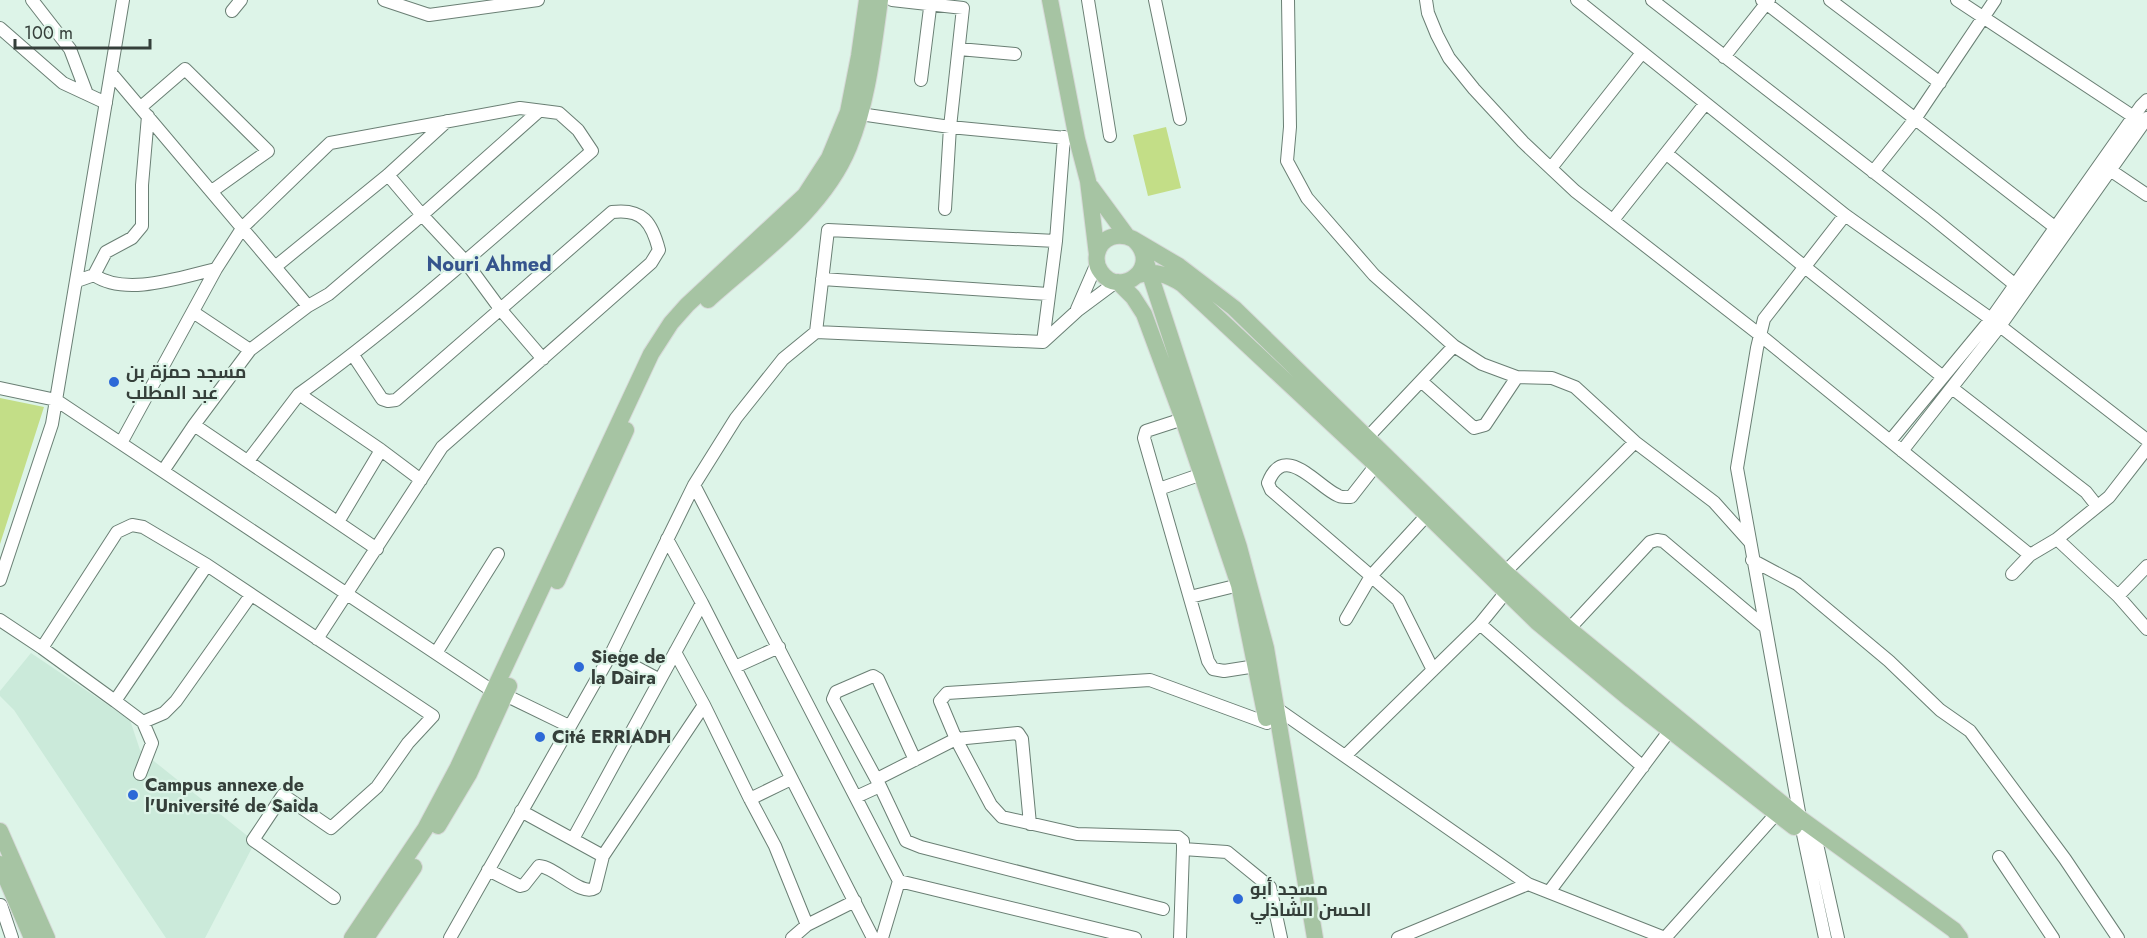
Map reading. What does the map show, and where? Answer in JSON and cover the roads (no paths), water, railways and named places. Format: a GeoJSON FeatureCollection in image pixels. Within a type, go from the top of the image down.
{"type":"FeatureCollection","features":[{"type":"Feature","properties":{"kind":"main road"},"geometry":{"type":"LineString","coordinates":[[366,938],[421,857],[469,774],[500,693],[633,389],[651,354],[671,323],[687,305],[805,195],[829,158],[848,112],[867,0]]}},
{"type":"Feature","properties":{"kind":"main road"},"geometry":{"type":"LineString","coordinates":[[352,938],[425,829],[500,693],[643,393],[670,343],[695,312],[776,240],[820,195],[849,148],[860,114],[873,51],[880,0]]}},
{"type":"Feature","properties":{"kind":"main road"},"geometry":{"type":"LineString","coordinates":[[1050,0],[1071,138],[1088,181],[1097,259],[1101,273],[1117,282],[1133,297],[1144,314],[1183,419],[1239,585],[1267,723],[1303,938]]}},
{"type":"Feature","properties":{"kind":"main road"},"geometry":{"type":"LineString","coordinates":[[1088,181],[1134,241],[1144,259],[1143,273],[1239,547],[1266,648],[1315,938]]}},
{"type":"Feature","properties":{"kind":"main road"},"geometry":{"type":"LineString","coordinates":[[1097,259],[1102,243],[1107,238],[1114,236],[1134,241],[1179,266],[1234,308],[1505,572],[1569,629],[1807,832],[1949,938]]}},
{"type":"Feature","properties":{"kind":"main road"},"geometry":{"type":"LineString","coordinates":[[1117,282],[1129,281],[1143,273],[1163,275],[1182,284],[1376,465],[1537,622],[1776,814],[1807,832],[1954,930],[1960,938]]}},
{"type":"Feature","properties":{"kind":"main road"},"geometry":{"type":"LineString","coordinates":[[0,831],[47,938]]}},
{"type":"Feature","properties":{"kind":"main road"},"geometry":{"type":"LineString","coordinates":[[0,864],[32,938]]}},
{"type":"Feature","properties":{"kind":"street"},"geometry":{"type":"LineString","coordinates":[[32,0],[70,49],[87,94]]}},
{"type":"Feature","properties":{"kind":"street"},"geometry":{"type":"LineString","coordinates":[[0,580],[52,424],[123,0]]}},
{"type":"Feature","properties":{"kind":"street"},"geometry":{"type":"LineString","coordinates":[[232,11],[241,0]]}},
{"type":"Feature","properties":{"kind":"street"},"geometry":{"type":"LineString","coordinates":[[384,0],[429,15],[538,0]]}},
{"type":"Feature","properties":{"kind":"street"},"geometry":{"type":"LineString","coordinates":[[892,0],[965,4],[950,127],[945,209]]}},
{"type":"Feature","properties":{"kind":"street"},"geometry":{"type":"LineString","coordinates":[[1088,0],[1110,136]]}},
{"type":"Feature","properties":{"kind":"street"},"geometry":{"type":"LineString","coordinates":[[1155,0],[1180,119]]}},
{"type":"Feature","properties":{"kind":"street"},"geometry":{"type":"LineString","coordinates":[[1288,0],[1290,127],[1287,161],[1307,198],[1374,275],[1454,346],[1482,364],[1517,377],[1552,378],[1575,387],[1635,442],[1714,502],[1749,541]]}},
{"type":"Feature","properties":{"kind":"street"},"geometry":{"type":"LineString","coordinates":[[1426,0],[1428,13],[1449,58],[1522,142],[1575,191],[1760,335],[2030,555]]}},
{"type":"Feature","properties":{"kind":"street"},"geometry":{"type":"LineString","coordinates":[[1576,0],[1845,215],[1995,322],[2147,440]]}},
{"type":"Feature","properties":{"kind":"street"},"geometry":{"type":"LineString","coordinates":[[1652,0],[2019,288]]}},
{"type":"Feature","properties":{"kind":"street"},"geometry":{"type":"LineString","coordinates":[[1830,0],[1940,83]]}},
{"type":"Feature","properties":{"kind":"street"},"geometry":{"type":"LineString","coordinates":[[1957,0],[2141,119]]}},
{"type":"Feature","properties":{"kind":"street"},"geometry":{"type":"LineString","coordinates":[[1873,172],[1915,119],[1995,0]]}},
{"type":"Feature","properties":{"kind":"street"},"geometry":{"type":"LineString","coordinates":[[1724,57],[1766,1],[2060,231]]}},
{"type":"Feature","properties":{"kind":"street"},"geometry":{"type":"LineString","coordinates":[[921,81],[931,3]]}},
{"type":"Feature","properties":{"kind":"street"},"geometry":{"type":"LineString","coordinates":[[0,28],[63,83],[106,103]]}},
{"type":"Feature","properties":{"kind":"street"},"geometry":{"type":"LineString","coordinates":[[959,49],[1015,54]]}},
{"type":"Feature","properties":{"kind":"street"},"geometry":{"type":"LineString","coordinates":[[1551,168],[1641,54]]}},
{"type":"Feature","properties":{"kind":"street"},"geometry":{"type":"LineString","coordinates":[[76,281],[94,275],[106,252],[132,238],[142,226],[144,112],[185,69],[268,151],[212,191]]}},
{"type":"Feature","properties":{"kind":"street"},"geometry":{"type":"LineString","coordinates":[[111,73],[308,306]]}},
{"type":"Feature","properties":{"kind":"street"},"geometry":{"type":"LineString","coordinates":[[2060,231],[2110,170],[2141,119],[2147,100]]}},
{"type":"Feature","properties":{"kind":"street"},"geometry":{"type":"LineString","coordinates":[[1613,220],[1705,104]]}},
{"type":"Feature","properties":{"kind":"street"},"geometry":{"type":"LineString","coordinates":[[121,443],[216,269],[243,227],[330,143],[520,108],[559,113],[578,130],[592,151],[352,355],[299,394],[248,461]]}},
{"type":"Feature","properties":{"kind":"street"},"geometry":{"type":"LineString","coordinates":[[163,471],[250,350],[308,306],[329,294],[422,215],[538,111]]}},
{"type":"Feature","properties":{"kind":"street"},"geometry":{"type":"LineString","coordinates":[[860,114],[950,127],[1071,138],[1043,342]]}},
{"type":"Feature","properties":{"kind":"street"},"geometry":{"type":"LineString","coordinates":[[1902,451],[1952,388],[1995,322],[2141,119]]}},
{"type":"Feature","properties":{"kind":"street"},"geometry":{"type":"LineString","coordinates":[[275,267],[388,175],[447,120]]}},
{"type":"Feature","properties":{"kind":"street"},"geometry":{"type":"LineString","coordinates":[[1667,154],[1943,377]]}},
{"type":"Feature","properties":{"kind":"street"},"geometry":{"type":"LineString","coordinates":[[2110,170],[2147,195]]}},
{"type":"Feature","properties":{"kind":"street"},"geometry":{"type":"LineString","coordinates":[[388,175],[465,261],[501,310],[543,359]]}},
{"type":"Feature","properties":{"kind":"street"},"geometry":{"type":"LineString","coordinates":[[317,639],[442,447],[651,263],[659,250],[654,231],[638,214],[626,210],[612,212],[396,400],[382,399],[352,355]]}},
{"type":"Feature","properties":{"kind":"street"},"geometry":{"type":"LineString","coordinates":[[1825,938],[1807,832],[1752,560],[1737,468],[1764,320],[1845,215]]}},
{"type":"Feature","properties":{"kind":"street"},"geometry":{"type":"LineString","coordinates":[[816,332],[828,230],[1056,241]]}},
{"type":"Feature","properties":{"kind":"street"},"geometry":{"type":"LineString","coordinates":[[1077,311],[1097,259]]}},
{"type":"Feature","properties":{"kind":"street"},"geometry":{"type":"LineString","coordinates":[[94,275],[103,281],[123,285],[151,283],[216,269]]}},
{"type":"Feature","properties":{"kind":"street"},"geometry":{"type":"LineString","coordinates":[[822,279],[1048,294]]}},
{"type":"Feature","properties":{"kind":"street"},"geometry":{"type":"LineString","coordinates":[[450,938],[611,654],[694,485],[736,418],[783,359],[816,332],[1043,342],[1077,311],[1117,282]]}},
{"type":"Feature","properties":{"kind":"street"},"geometry":{"type":"LineString","coordinates":[[193,312],[250,350]]}},
{"type":"Feature","properties":{"kind":"street"},"geometry":{"type":"LineString","coordinates":[[1890,441],[1943,377],[1995,322]]}},
{"type":"Feature","properties":{"kind":"street"},"geometry":{"type":"LineString","coordinates":[[1367,438],[1454,346]]}},
{"type":"Feature","properties":{"kind":"street"},"geometry":{"type":"LineString","coordinates":[[1421,381],[1474,428],[1479,428],[1485,425],[1517,377]]}},
{"type":"Feature","properties":{"kind":"street"},"geometry":{"type":"LineString","coordinates":[[0,388],[56,400],[436,653],[500,693],[569,726]]}},
{"type":"Feature","properties":{"kind":"street"},"geometry":{"type":"LineString","coordinates":[[1952,388],[2086,492],[2097,506]]}},
{"type":"Feature","properties":{"kind":"street"},"geometry":{"type":"LineString","coordinates":[[299,394],[421,480]]}},
{"type":"Feature","properties":{"kind":"street"},"geometry":{"type":"LineString","coordinates":[[1183,419],[1146,431],[1146,448],[1208,661],[1213,669],[1224,671],[1256,666]]}},
{"type":"Feature","properties":{"kind":"street"},"geometry":{"type":"LineString","coordinates":[[194,425],[376,549]]}},
{"type":"Feature","properties":{"kind":"street"},"geometry":{"type":"LineString","coordinates":[[1505,572],[1635,442]]}},
{"type":"Feature","properties":{"kind":"street"},"geometry":{"type":"LineString","coordinates":[[2012,574],[2030,555],[2057,539],[2109,497],[2147,448]]}},
{"type":"Feature","properties":{"kind":"street"},"geometry":{"type":"LineString","coordinates":[[338,522],[381,450]]}},
{"type":"Feature","properties":{"kind":"street"},"geometry":{"type":"LineString","coordinates":[[1376,465],[1351,496],[1337,495],[1297,466],[1284,466],[1275,470],[1268,483],[1271,490],[1398,600],[1433,670]]}},
{"type":"Feature","properties":{"kind":"street"},"geometry":{"type":"LineString","coordinates":[[1159,489],[1202,474]]}},
{"type":"Feature","properties":{"kind":"street"},"geometry":{"type":"LineString","coordinates":[[694,485],[899,881],[882,938]]}},
{"type":"Feature","properties":{"kind":"street"},"geometry":{"type":"LineString","coordinates":[[1346,619],[1371,576],[1427,515]]}},
{"type":"Feature","properties":{"kind":"street"},"geometry":{"type":"LineString","coordinates":[[42,648],[117,532],[132,525],[143,526],[207,565],[433,716],[408,743],[377,787],[331,828],[283,795],[253,840],[334,898]]}},
{"type":"Feature","properties":{"kind":"street"},"geometry":{"type":"LineString","coordinates":[[667,539],[873,938]]}},
{"type":"Feature","properties":{"kind":"street"},"geometry":{"type":"LineString","coordinates":[[2057,539],[2118,596],[2147,629]]}},
{"type":"Feature","properties":{"kind":"street"},"geometry":{"type":"LineString","coordinates":[[1569,629],[1650,542],[1657,540],[1663,541],[1765,627]]}},
{"type":"Feature","properties":{"kind":"street"},"geometry":{"type":"LineString","coordinates":[[436,653],[498,554]]}},
{"type":"Feature","properties":{"kind":"street"},"geometry":{"type":"LineString","coordinates":[[1752,560],[1797,584],[1889,661],[1940,710],[1970,731],[2065,859],[2118,938]]}},
{"type":"Feature","properties":{"kind":"street"},"geometry":{"type":"LineString","coordinates":[[115,701],[207,565]]}},
{"type":"Feature","properties":{"kind":"street"},"geometry":{"type":"LineString","coordinates":[[2118,596],[2147,566]]}},
{"type":"Feature","properties":{"kind":"street"},"geometry":{"type":"LineString","coordinates":[[1190,597],[1239,585]]}},
{"type":"Feature","properties":{"kind":"street"},"geometry":{"type":"LineString","coordinates":[[1345,756],[1480,624],[1506,592]]}},
{"type":"Feature","properties":{"kind":"street"},"geometry":{"type":"LineString","coordinates":[[143,722],[164,713],[176,701],[251,595]]}},
{"type":"Feature","properties":{"kind":"street"},"geometry":{"type":"LineString","coordinates":[[573,839],[702,603]]}},
{"type":"Feature","properties":{"kind":"street"},"geometry":{"type":"LineString","coordinates":[[0,620],[143,722],[152,743],[140,774]]}},
{"type":"Feature","properties":{"kind":"street"},"geometry":{"type":"LineString","coordinates":[[1480,624],[1642,767]]}},
{"type":"Feature","properties":{"kind":"street"},"geometry":{"type":"LineString","coordinates":[[735,667],[779,647]]}},
{"type":"Feature","properties":{"kind":"street"},"geometry":{"type":"LineString","coordinates":[[675,652],[775,846],[807,925]]}},
{"type":"Feature","properties":{"kind":"street"},"geometry":{"type":"LineString","coordinates":[[611,654],[660,680]]}},
{"type":"Feature","properties":{"kind":"street"},"geometry":{"type":"LineString","coordinates":[[915,759],[878,679],[873,676],[836,692],[833,699],[879,782],[906,841],[921,847],[1163,909]]}},
{"type":"Feature","properties":{"kind":"street"},"geometry":{"type":"LineString","coordinates":[[1180,938],[1183,841],[1178,837],[1077,834],[1002,817],[991,805],[956,739],[940,701],[947,693],[1150,680],[1267,723]]}},
{"type":"Feature","properties":{"kind":"street"},"geometry":{"type":"LineString","coordinates":[[488,870],[520,886],[524,885],[539,866],[547,867],[583,890],[595,888],[603,856],[704,705]]}},
{"type":"Feature","properties":{"kind":"street"},"geometry":{"type":"LineString","coordinates":[[1276,708],[1528,884],[1665,938],[1776,814]]}},
{"type":"Feature","properties":{"kind":"street"},"geometry":{"type":"LineString","coordinates":[[1549,892],[1670,730]]}},
{"type":"Feature","properties":{"kind":"street"},"geometry":{"type":"LineString","coordinates":[[856,797],[915,759],[956,739],[1018,732],[1021,735],[1030,824]]}},
{"type":"Feature","properties":{"kind":"street"},"geometry":{"type":"LineString","coordinates":[[750,799],[791,779]]}},
{"type":"Feature","properties":{"kind":"street"},"geometry":{"type":"LineString","coordinates":[[521,811],[603,856]]}},
{"type":"Feature","properties":{"kind":"street"},"geometry":{"type":"LineString","coordinates":[[1807,832],[1838,938]]}},
{"type":"Feature","properties":{"kind":"street"},"geometry":{"type":"LineString","coordinates":[[1183,849],[1227,852],[1270,887],[1281,938]]}},
{"type":"Feature","properties":{"kind":"street"},"geometry":{"type":"LineString","coordinates":[[1999,856],[2053,938]]}},
{"type":"Feature","properties":{"kind":"street"},"geometry":{"type":"LineString","coordinates":[[899,881],[1135,938]]}},
{"type":"Feature","properties":{"kind":"street"},"geometry":{"type":"LineString","coordinates":[[1398,938],[1528,884]]}},
{"type":"Feature","properties":{"kind":"street"},"geometry":{"type":"LineString","coordinates":[[792,938],[807,925],[855,901]]}},
{"type":"Feature","properties":{"kind":"street"},"geometry":{"type":"LineString","coordinates":[[1,905],[12,938]]}},
{"type":"Feature","properties":{"kind":"place","name":"مسجد حمزة بن عبد المطلب"},"geometry":{"type":"Point","coordinates":[114,382]}},
{"type":"Feature","properties":{"kind":"place","name":"Siege de la Daira"},"geometry":{"type":"Point","coordinates":[579,667]}},
{"type":"Feature","properties":{"kind":"place","name":"Cité ERRIADH"},"geometry":{"type":"Point","coordinates":[540,737]}},
{"type":"Feature","properties":{"kind":"place","name":"Campus annexe de l'Université de Saida"},"geometry":{"type":"Point","coordinates":[133,795]}},
{"type":"Feature","properties":{"kind":"place","name":"مسجد أبو الحسن الشاذلي"},"geometry":{"type":"Point","coordinates":[1238,899]}},
{"type":"Feature","properties":{"kind":"district","name":"Nouri Ahmed"},"geometry":{"type":"Point","coordinates":[489,264]}}]}
